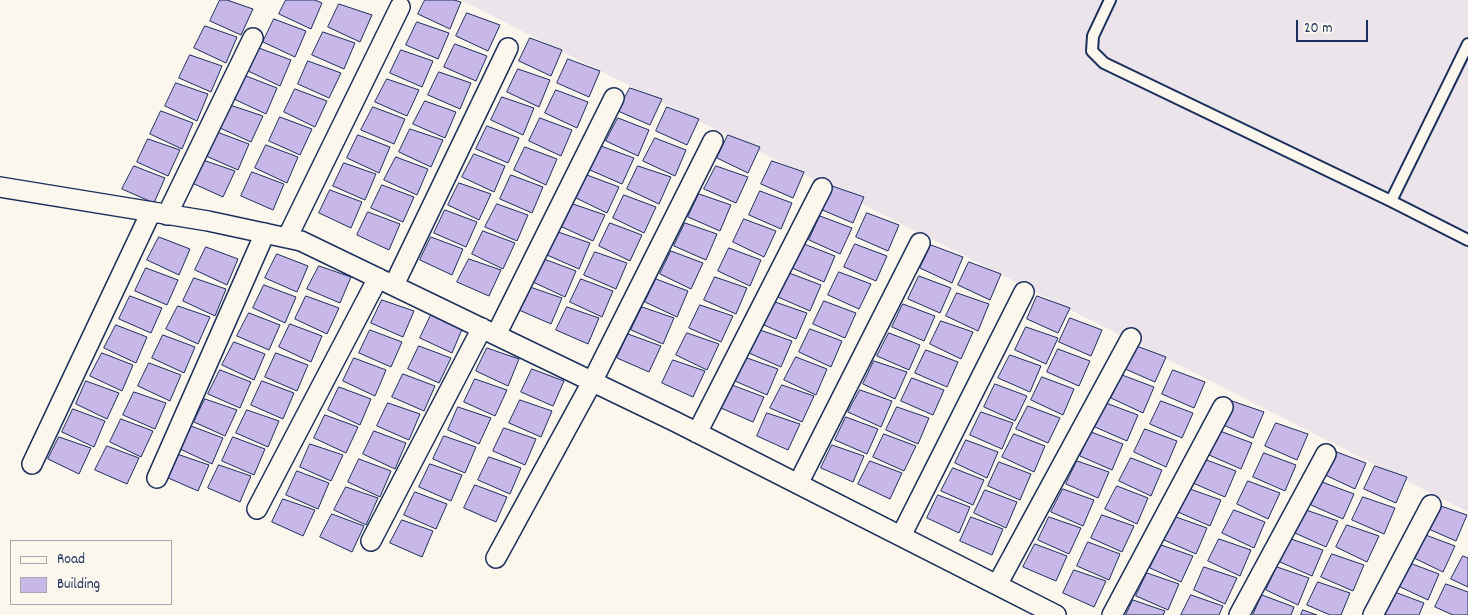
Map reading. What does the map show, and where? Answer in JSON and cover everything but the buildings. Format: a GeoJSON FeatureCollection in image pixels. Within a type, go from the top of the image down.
{"type":"FeatureCollection","features":[{"type":"Feature","properties":{"kind":"street"},"geometry":{"type":"LineString","coordinates":[[287,238],[400,7]]}},
{"type":"Feature","properties":{"kind":"street"},"geometry":{"type":"LineString","coordinates":[[32,464],[159,213],[253,38]]}},
{"type":"Feature","properties":{"kind":"street"},"geometry":{"type":"LineString","coordinates":[[257,509],[386,282],[508,48]]}},
{"type":"Feature","properties":{"kind":"street"},"geometry":{"type":"LineString","coordinates":[[371,541],[489,331],[614,98]]}},
{"type":"Feature","properties":{"kind":"street"},"geometry":{"type":"LineString","coordinates":[[496,558],[592,382],[713,141]]}},
{"type":"Feature","properties":{"kind":"street"},"geometry":{"type":"LineString","coordinates":[[0,187],[159,213],[301,241],[697,433],[1056,615]]}},
{"type":"Feature","properties":{"kind":"street"},"geometry":{"type":"LineString","coordinates":[[697,433],[822,188]]}},
{"type":"Feature","properties":{"kind":"street"},"geometry":{"type":"LineString","coordinates":[[157,478],[265,233]]}},
{"type":"Feature","properties":{"kind":"street"},"geometry":{"type":"LineString","coordinates":[[798,484],[920,243]]}},
{"type":"Feature","properties":{"kind":"street"},"geometry":{"type":"LineString","coordinates":[[901,536],[1024,292]]}},
{"type":"Feature","properties":{"kind":"street"},"geometry":{"type":"LineString","coordinates":[[997,585],[1131,338]]}},
{"type":"Feature","properties":{"kind":"street"},"geometry":{"type":"LineString","coordinates":[[1112,615],[1224,407]]}},
{"type":"Feature","properties":{"kind":"street"},"geometry":{"type":"LineString","coordinates":[[1239,615],[1326,454]]}},
{"type":"Feature","properties":{"kind":"street"},"geometry":{"type":"LineString","coordinates":[[1373,615],[1431,505]]}},
{"type":"Feature","properties":{"kind":"lane"},"geometry":{"type":"LineString","coordinates":[[1110,0],[1093,36],[1092,51],[1104,63],[1468,240]]}},
{"type":"Feature","properties":{"kind":"lane"},"geometry":{"type":"LineString","coordinates":[[1391,201],[1468,44]]}},
{"type":"Feature","properties":{"kind":"shaded area"},"geometry":{"type":"Polygon","coordinates":[[[461,0],[1468,0],[1468,512],[461,0]]]}}]}
